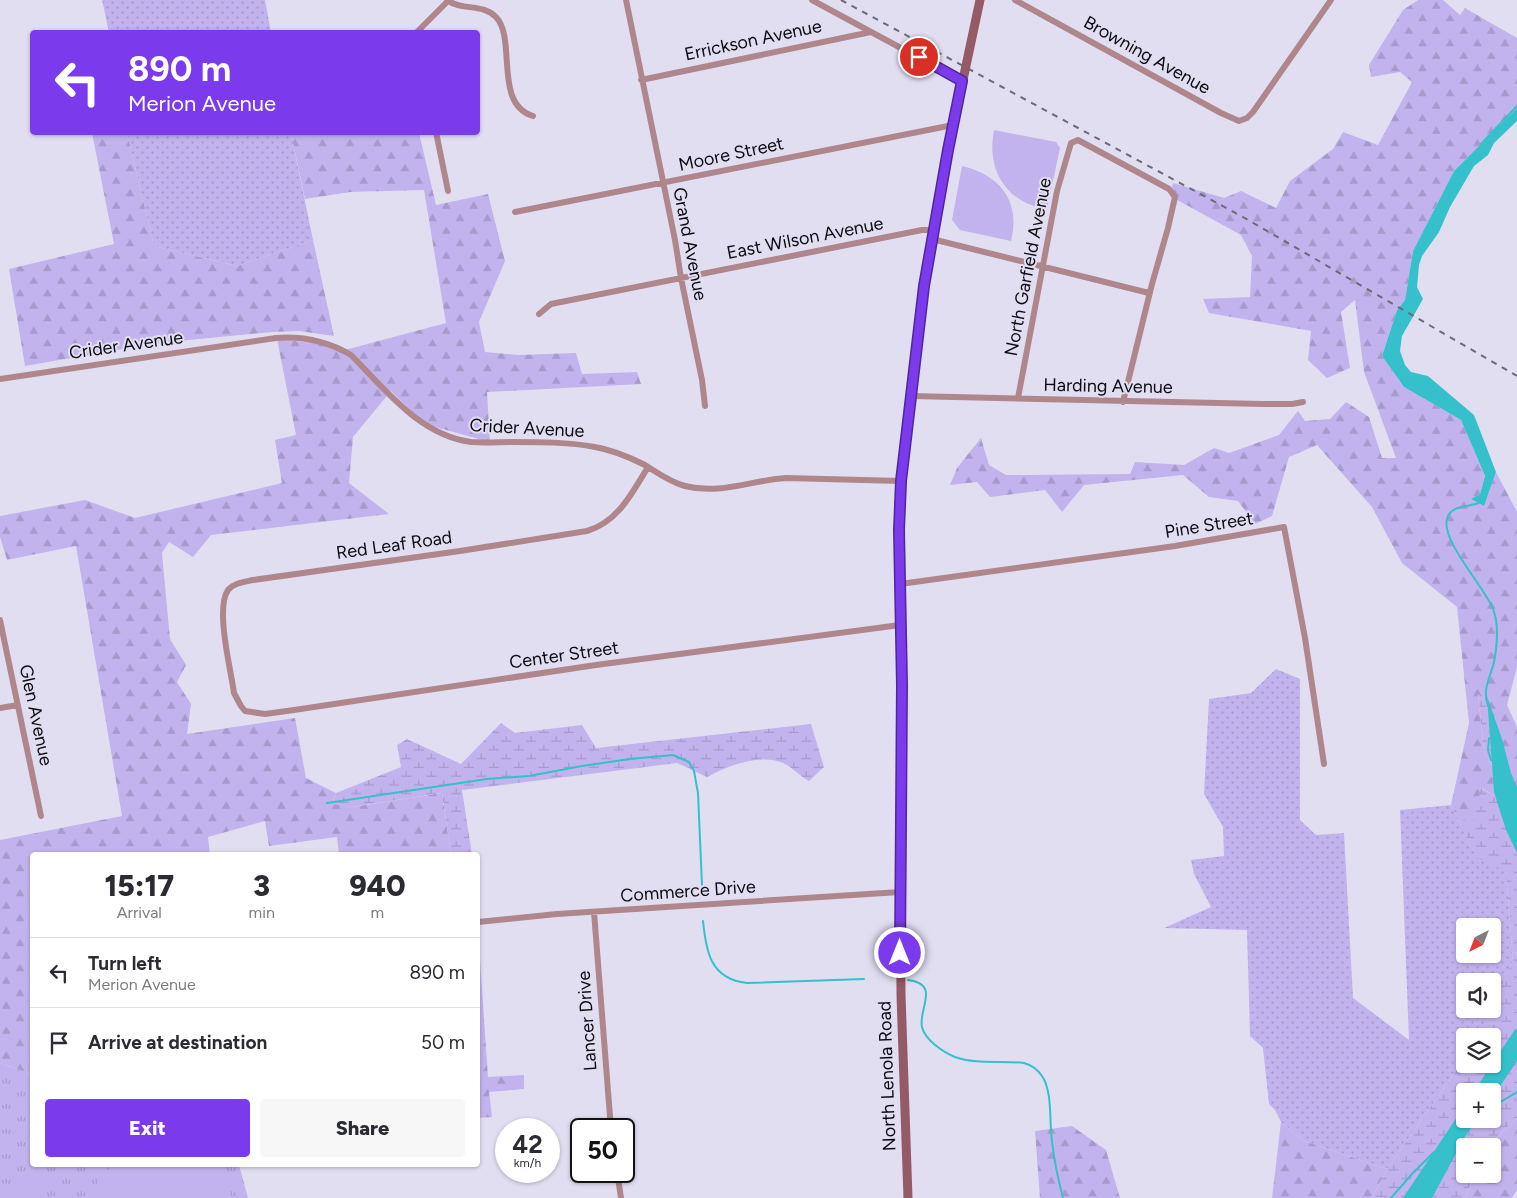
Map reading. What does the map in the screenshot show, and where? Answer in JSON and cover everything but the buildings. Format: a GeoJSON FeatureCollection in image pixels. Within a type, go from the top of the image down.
{"type":"FeatureCollection","features":[{"type":"Feature","properties":{"kind":"main road","name":"North Lenola Road"},"geometry":{"type":"LineString","coordinates":[[908,1198],[901,1013],[902,699],[899,530],[901,481],[922,298],[953,125],[980,0]]}},
{"type":"Feature","properties":{"kind":"street"},"geometry":{"type":"LineString","coordinates":[[419,30],[447,0],[455,5],[472,6],[485,10],[496,17],[500,23],[505,46],[507,78],[513,96],[517,105],[533,116]]}},
{"type":"Feature","properties":{"kind":"street","name":"Grand Avenue"},"geometry":{"type":"LineString","coordinates":[[626,0],[675,240],[702,380],[705,406]]}},
{"type":"Feature","properties":{"kind":"street"},"geometry":{"type":"LineString","coordinates":[[812,0],[962,81]]}},
{"type":"Feature","properties":{"kind":"street","name":"Browning Avenue"},"geometry":{"type":"LineString","coordinates":[[1014,0],[1239,121],[1247,118],[1253,112],[1328,1]]}},
{"type":"Feature","properties":{"kind":"street","name":"Errickson Avenue"},"geometry":{"type":"LineString","coordinates":[[641,80],[871,32]]}},
{"type":"Feature","properties":{"kind":"street","name":"Moore Street"},"geometry":{"type":"LineString","coordinates":[[515,212],[953,125]]}},
{"type":"Feature","properties":{"kind":"street"},"geometry":{"type":"LineString","coordinates":[[437,135],[448,191]]}},
{"type":"Feature","properties":{"kind":"street","name":"North Garfield Avenue"},"geometry":{"type":"LineString","coordinates":[[1018,398],[1057,191],[1071,142],[1084,141],[1169,189],[1175,197],[1149,293]]}},
{"type":"Feature","properties":{"kind":"street","name":"East Wilson Avenue"},"geometry":{"type":"LineString","coordinates":[[538,314],[551,304],[922,230],[933,234]]}},
{"type":"Feature","properties":{"kind":"street"},"geometry":{"type":"LineString","coordinates":[[933,234],[1043,268],[1149,293],[1123,402]]}},
{"type":"Feature","properties":{"kind":"street","name":"Crider Avenue"},"geometry":{"type":"LineString","coordinates":[[0,379],[276,338],[310,339],[335,347],[351,355],[409,413],[429,428],[450,437],[476,442],[591,446],[619,453],[684,486],[710,490],[786,478],[901,481]]}},
{"type":"Feature","properties":{"kind":"street","name":"Harding Avenue"},"geometry":{"type":"LineString","coordinates":[[911,396],[1123,402],[1273,404],[1303,402]]}},
{"type":"Feature","properties":{"kind":"street","name":"Red Leaf Road"},"geometry":{"type":"LineString","coordinates":[[237,700],[234,693],[223,627],[225,598],[232,587],[237,584],[253,580],[587,531],[602,526],[614,517],[648,467]]}},
{"type":"Feature","properties":{"kind":"street","name":"Pine Street"},"geometry":{"type":"LineString","coordinates":[[900,584],[1175,546],[1284,527],[1305,638],[1324,764]]}},
{"type":"Feature","properties":{"kind":"street","name":"Glen Avenue"},"geometry":{"type":"LineString","coordinates":[[0,620],[41,816]]}},
{"type":"Feature","properties":{"kind":"street","name":"Center Street"},"geometry":{"type":"LineString","coordinates":[[237,700],[245,711],[265,714],[357,702],[605,664],[900,625]]}},
{"type":"Feature","properties":{"kind":"street"},"geometry":{"type":"LineString","coordinates":[[0,708],[18,705]]}},
{"type":"Feature","properties":{"kind":"street","name":"Commerce Drive"},"geometry":{"type":"LineString","coordinates":[[480,922],[594,912],[900,892]]}},
{"type":"Feature","properties":{"kind":"street","name":"Lancer Drive"},"geometry":{"type":"LineString","coordinates":[[594,912],[610,1118]]}},
{"type":"Feature","properties":{"kind":"street"},"geometry":{"type":"LineString","coordinates":[[619,1183],[621,1198]]}},
{"type":"Feature","properties":{"kind":"green space"},"geometry":{"type":"Polygon","coordinates":[[[102,0],[265,0],[271,30],[109,30],[102,0]]]}},
{"type":"Feature","properties":{"kind":"green space"},"geometry":{"type":"Polygon","coordinates":[[[1418,0],[1443,0],[1460,15],[1465,8],[1517,38],[1517,108],[1454,171],[1413,251],[1405,300],[1397,310],[1382,356],[1404,387],[1461,420],[1485,476],[1480,494],[1471,499],[1484,506],[1496,472],[1517,512],[1517,667],[1507,705],[1517,727],[1517,800],[1497,759],[1495,715],[1478,694],[1484,751],[1514,808],[1482,788],[1472,829],[1451,805],[1469,723],[1457,607],[1402,563],[1372,507],[1317,445],[1289,457],[1272,516],[1255,524],[1238,501],[1209,497],[1183,475],[1084,485],[1062,512],[1045,490],[990,497],[977,482],[950,485],[957,468],[981,438],[989,465],[1006,475],[1130,474],[1135,462],[1184,465],[1214,448],[1229,453],[1279,435],[1298,411],[1305,421],[1330,419],[1346,402],[1369,417],[1382,458],[1396,458],[1364,372],[1355,300],[1341,312],[1350,368],[1327,378],[1308,360],[1311,331],[1209,313],[1203,299],[1250,297],[1252,256],[1241,235],[1170,196],[1173,183],[1224,198],[1241,191],[1276,208],[1290,181],[1333,149],[1343,132],[1378,145],[1412,82],[1400,72],[1371,77],[1369,65],[1403,10],[1418,0]]]}},
{"type":"Feature","properties":{"kind":"green space"},"geometry":{"type":"Polygon","coordinates":[[[994,130],[1056,142],[1060,148],[1047,209],[1020,200],[1002,182],[996,171],[993,158],[994,130]]]}},
{"type":"Feature","properties":{"kind":"green space"},"geometry":{"type":"Polygon","coordinates":[[[92,135],[127,135],[154,246],[237,266],[313,240],[334,336],[299,331],[272,332],[157,343],[25,366],[9,269],[114,244],[92,135]]]}},
{"type":"Feature","properties":{"kind":"green space"},"geometry":{"type":"Polygon","coordinates":[[[127,135],[291,135],[313,240],[237,266],[154,246],[127,135]]]}},
{"type":"Feature","properties":{"kind":"green space"},"geometry":{"type":"Polygon","coordinates":[[[291,135],[419,135],[436,205],[488,194],[505,261],[479,322],[485,352],[518,355],[576,353],[582,374],[637,372],[641,384],[487,392],[490,442],[424,424],[391,391],[353,437],[349,483],[389,514],[211,535],[193,557],[169,542],[162,553],[170,639],[186,665],[177,682],[191,704],[187,734],[295,718],[306,778],[336,793],[332,803],[353,807],[442,793],[451,852],[339,852],[337,837],[269,846],[265,821],[208,837],[210,852],[30,852],[30,1076],[26,1072],[0,1063],[0,840],[122,816],[76,546],[7,560],[0,537],[0,516],[85,500],[135,518],[282,483],[275,440],[296,435],[277,339],[331,345],[341,351],[446,323],[424,190],[350,192],[305,199],[291,135]]]}},
{"type":"Feature","properties":{"kind":"green space"},"geometry":{"type":"Polygon","coordinates":[[[962,166],[987,176],[997,183],[1004,192],[1010,202],[1013,214],[1011,241],[960,230],[952,220],[962,166]]]}},
{"type":"Feature","properties":{"kind":"green space"},"geometry":{"type":"Polygon","coordinates":[[[1276,669],[1300,679],[1300,820],[1316,835],[1344,833],[1353,998],[1409,1040],[1400,810],[1451,805],[1477,857],[1506,870],[1513,961],[1501,989],[1501,973],[1456,973],[1456,1018],[1488,1018],[1483,1028],[1456,1028],[1456,1071],[1387,1169],[1304,1141],[1281,1122],[1275,1110],[1269,1104],[1263,1048],[1250,1036],[1247,930],[1164,928],[1211,907],[1194,874],[1191,860],[1224,856],[1223,827],[1204,794],[1209,699],[1251,693],[1276,669]]]}},
{"type":"Feature","properties":{"kind":"green space"},"geometry":{"type":"Polygon","coordinates":[[[1478,694],[1495,715],[1497,759],[1517,800],[1517,1118],[1496,1138],[1456,1138],[1456,1183],[1471,1183],[1465,1198],[1372,1198],[1387,1169],[1456,1071],[1456,1073],[1501,1073],[1501,1028],[1483,1028],[1487,1018],[1501,1018],[1501,987],[1513,961],[1506,871],[1477,858],[1451,805],[1472,828],[1481,788],[1514,807],[1484,751],[1478,694]]]}},
{"type":"Feature","properties":{"kind":"green space"},"geometry":{"type":"Polygon","coordinates":[[[501,723],[515,733],[582,725],[596,748],[811,724],[824,767],[809,781],[783,763],[774,760],[764,759],[744,762],[707,777],[677,763],[462,790],[472,852],[451,852],[442,793],[352,807],[332,804],[336,793],[401,767],[397,745],[407,739],[461,764],[501,723]]]}},
{"type":"Feature","properties":{"kind":"green space"},"geometry":{"type":"Polygon","coordinates":[[[480,960],[488,1077],[524,1075],[524,1089],[489,1092],[492,1117],[480,1118],[480,960]]]}},
{"type":"Feature","properties":{"kind":"green space"},"geometry":{"type":"Polygon","coordinates":[[[0,1063],[26,1072],[30,1076],[30,1167],[240,1167],[248,1198],[0,1198],[0,1063]]]}},
{"type":"Feature","properties":{"kind":"green space"},"geometry":{"type":"Polygon","coordinates":[[[1517,1118],[1517,1190],[1512,1198],[1465,1198],[1471,1183],[1501,1183],[1501,1138],[1496,1138],[1517,1118]]]}},
{"type":"Feature","properties":{"kind":"green space"},"geometry":{"type":"Polygon","coordinates":[[[1281,1122],[1304,1141],[1387,1169],[1372,1198],[1272,1198],[1281,1122]]]}},
{"type":"Feature","properties":{"kind":"green space"},"geometry":{"type":"Polygon","coordinates":[[[1072,1126],[1106,1150],[1120,1198],[1040,1198],[1035,1131],[1072,1126]]]}},
{"type":"Feature","properties":{"kind":"green space"},"geometry":{"type":"Polygon","coordinates":[[[111,1167],[209,1167],[226,1185],[232,1198],[106,1198],[97,1184],[111,1167]]]}},
{"type":"Feature","properties":{"kind":"green space"},"geometry":{"type":"Polygon","coordinates":[[[37,1173],[46,1174],[52,1183],[46,1192],[33,1196],[5,1198],[9,1192],[37,1173]]]}},
{"type":"Feature","properties":{"kind":"water"},"geometry":{"type":"Polygon","coordinates":[[[1517,108],[1517,121],[1494,143],[1488,155],[1474,166],[1450,207],[1439,232],[1422,256],[1419,265],[1417,287],[1423,299],[1402,336],[1400,351],[1405,365],[1411,372],[1428,376],[1474,415],[1496,472],[1484,506],[1471,499],[1480,494],[1485,476],[1461,420],[1404,387],[1382,356],[1397,310],[1405,300],[1413,251],[1454,171],[1517,108]]]}},
{"type":"Feature","properties":{"kind":"water"},"geometry":{"type":"Polygon","coordinates":[[[1487,696],[1517,787],[1517,853],[1506,830],[1494,792],[1487,696]]]}},
{"type":"Feature","properties":{"kind":"water"},"geometry":{"type":"Polygon","coordinates":[[[1517,1029],[1517,1061],[1501,1085],[1501,1083],[1479,1083],[1486,1073],[1501,1073],[1501,1050],[1517,1029]]]}},
{"type":"Feature","properties":{"kind":"water"},"geometry":{"type":"Polygon","coordinates":[[[1456,1118],[1456,1128],[1471,1128],[1464,1138],[1456,1138],[1456,1154],[1432,1198],[1403,1198],[1456,1118]]]}},
{"type":"Feature","properties":{"kind":"waterway"},"geometry":{"type":"LineString","coordinates":[[1481,144],[1517,106]]}},
{"type":"Feature","properties":{"kind":"waterway"},"geometry":{"type":"LineString","coordinates":[[1479,503],[1460,507],[1452,511],[1447,519],[1447,528],[1450,539],[1488,599],[1495,615],[1497,642],[1494,662],[1486,689],[1488,706]]}},
{"type":"Feature","properties":{"kind":"waterway"},"geometry":{"type":"LineString","coordinates":[[1489,738],[1488,750],[1491,760]]}},
{"type":"Feature","properties":{"kind":"waterway"},"geometry":{"type":"LineString","coordinates":[[327,803],[487,779],[529,776],[630,759],[673,755],[689,762],[694,771],[698,793],[702,885]]}},
{"type":"Feature","properties":{"kind":"waterway"},"geometry":{"type":"LineString","coordinates":[[703,921],[708,953],[712,962],[725,976],[735,980],[747,983],[864,979]]}},
{"type":"Feature","properties":{"kind":"waterway"},"geometry":{"type":"LineString","coordinates":[[908,980],[918,982],[924,986],[926,998],[922,1027],[931,1041],[940,1049],[963,1059],[981,1062],[1024,1063],[1034,1068],[1042,1076],[1048,1090],[1051,1134],[1056,1170],[1063,1198]]}},
{"type":"Feature","properties":{"kind":"waterway"},"geometry":{"type":"LineString","coordinates":[[1501,1102],[1517,1092]]}},
{"type":"Feature","properties":{"kind":"waterway"},"geometry":{"type":"LineString","coordinates":[[1391,1198],[1434,1152]]}},
{"type":"Feature","properties":{"kind":"railway"},"geometry":{"type":"LineString","coordinates":[[841,0],[1243,217],[1517,376]]}},
{"type":"Feature","properties":{"kind":"route"},"geometry":{"type":"LineString","coordinates":[[900,953],[902,685],[899,504],[924,286],[962,81],[919,57]]}}]}
